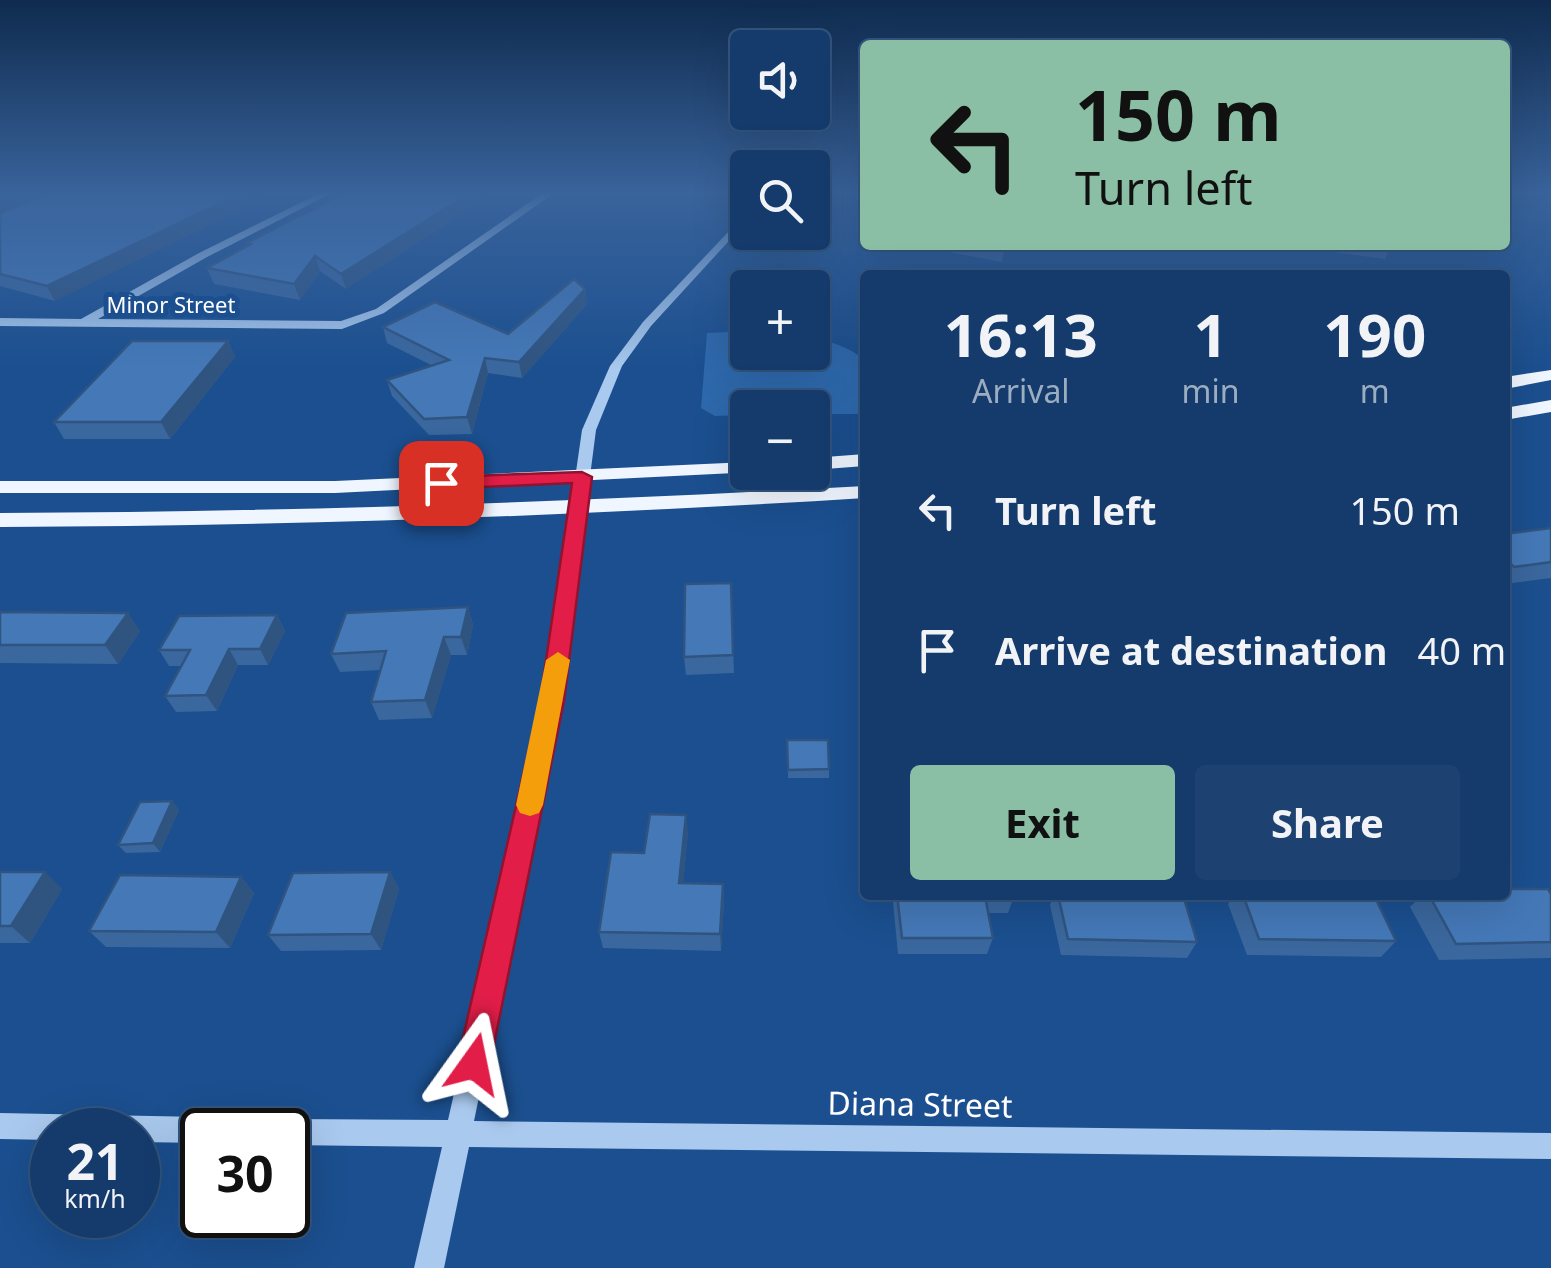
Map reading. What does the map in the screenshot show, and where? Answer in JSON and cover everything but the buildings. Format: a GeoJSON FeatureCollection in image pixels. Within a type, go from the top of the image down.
{"type":"FeatureCollection","features":[{"type":"Feature","properties":{"kind":"main road"},"geometry":{"type":"LineString","coordinates":[[1510,382],[1551,376]]}},
{"type":"Feature","properties":{"kind":"main road"},"geometry":{"type":"LineString","coordinates":[[1510,413],[1551,406]]}},
{"type":"Feature","properties":{"kind":"main road"},"geometry":{"type":"LineString","coordinates":[[830,463],[860,460]]}},
{"type":"Feature","properties":{"kind":"main road"},"geometry":{"type":"LineString","coordinates":[[0,487],[335,487],[730,469]]}},
{"type":"Feature","properties":{"kind":"main road"},"geometry":{"type":"LineString","coordinates":[[0,520],[198,520],[579,509],[860,492]]}},
{"type":"Feature","properties":{"kind":"street"},"geometry":{"type":"LineString","coordinates":[[80,324],[210,252]]}},
{"type":"Feature","properties":{"kind":"street","name":"Minor Street"},"geometry":{"type":"LineString","coordinates":[[0,322],[342,325],[380,311],[464,252]]}},
{"type":"Feature","properties":{"kind":"street"},"geometry":{"type":"LineString","coordinates":[[429,1268],[552,701],[590,430],[616,366],[647,324],[713,252]]}},
{"type":"Feature","properties":{"kind":"street"},"geometry":{"type":"LineString","coordinates":[[0,1126],[180,1130]]}},
{"type":"Feature","properties":{"kind":"street","name":"Diana Street"},"geometry":{"type":"LineString","coordinates":[[310,1133],[1551,1146]]}},
{"type":"Feature","properties":{"kind":"shaded area"},"geometry":{"type":"Polygon","coordinates":[[[730,332],[730,370],[830,370],[830,343],[860,357],[860,414],[830,414],[830,390],[730,390],[730,416],[715,416],[701,408],[707,333],[730,332]]]}},
{"type":"Feature","properties":{"kind":"slow traffic"},"geometry":{"type":"LineString","coordinates":[[530,805],[558,660]]}},
{"type":"Feature","properties":{"kind":"route"},"geometry":{"type":"LineString","coordinates":[[441,483],[582,477],[552,701],[474,1064]]}}]}
